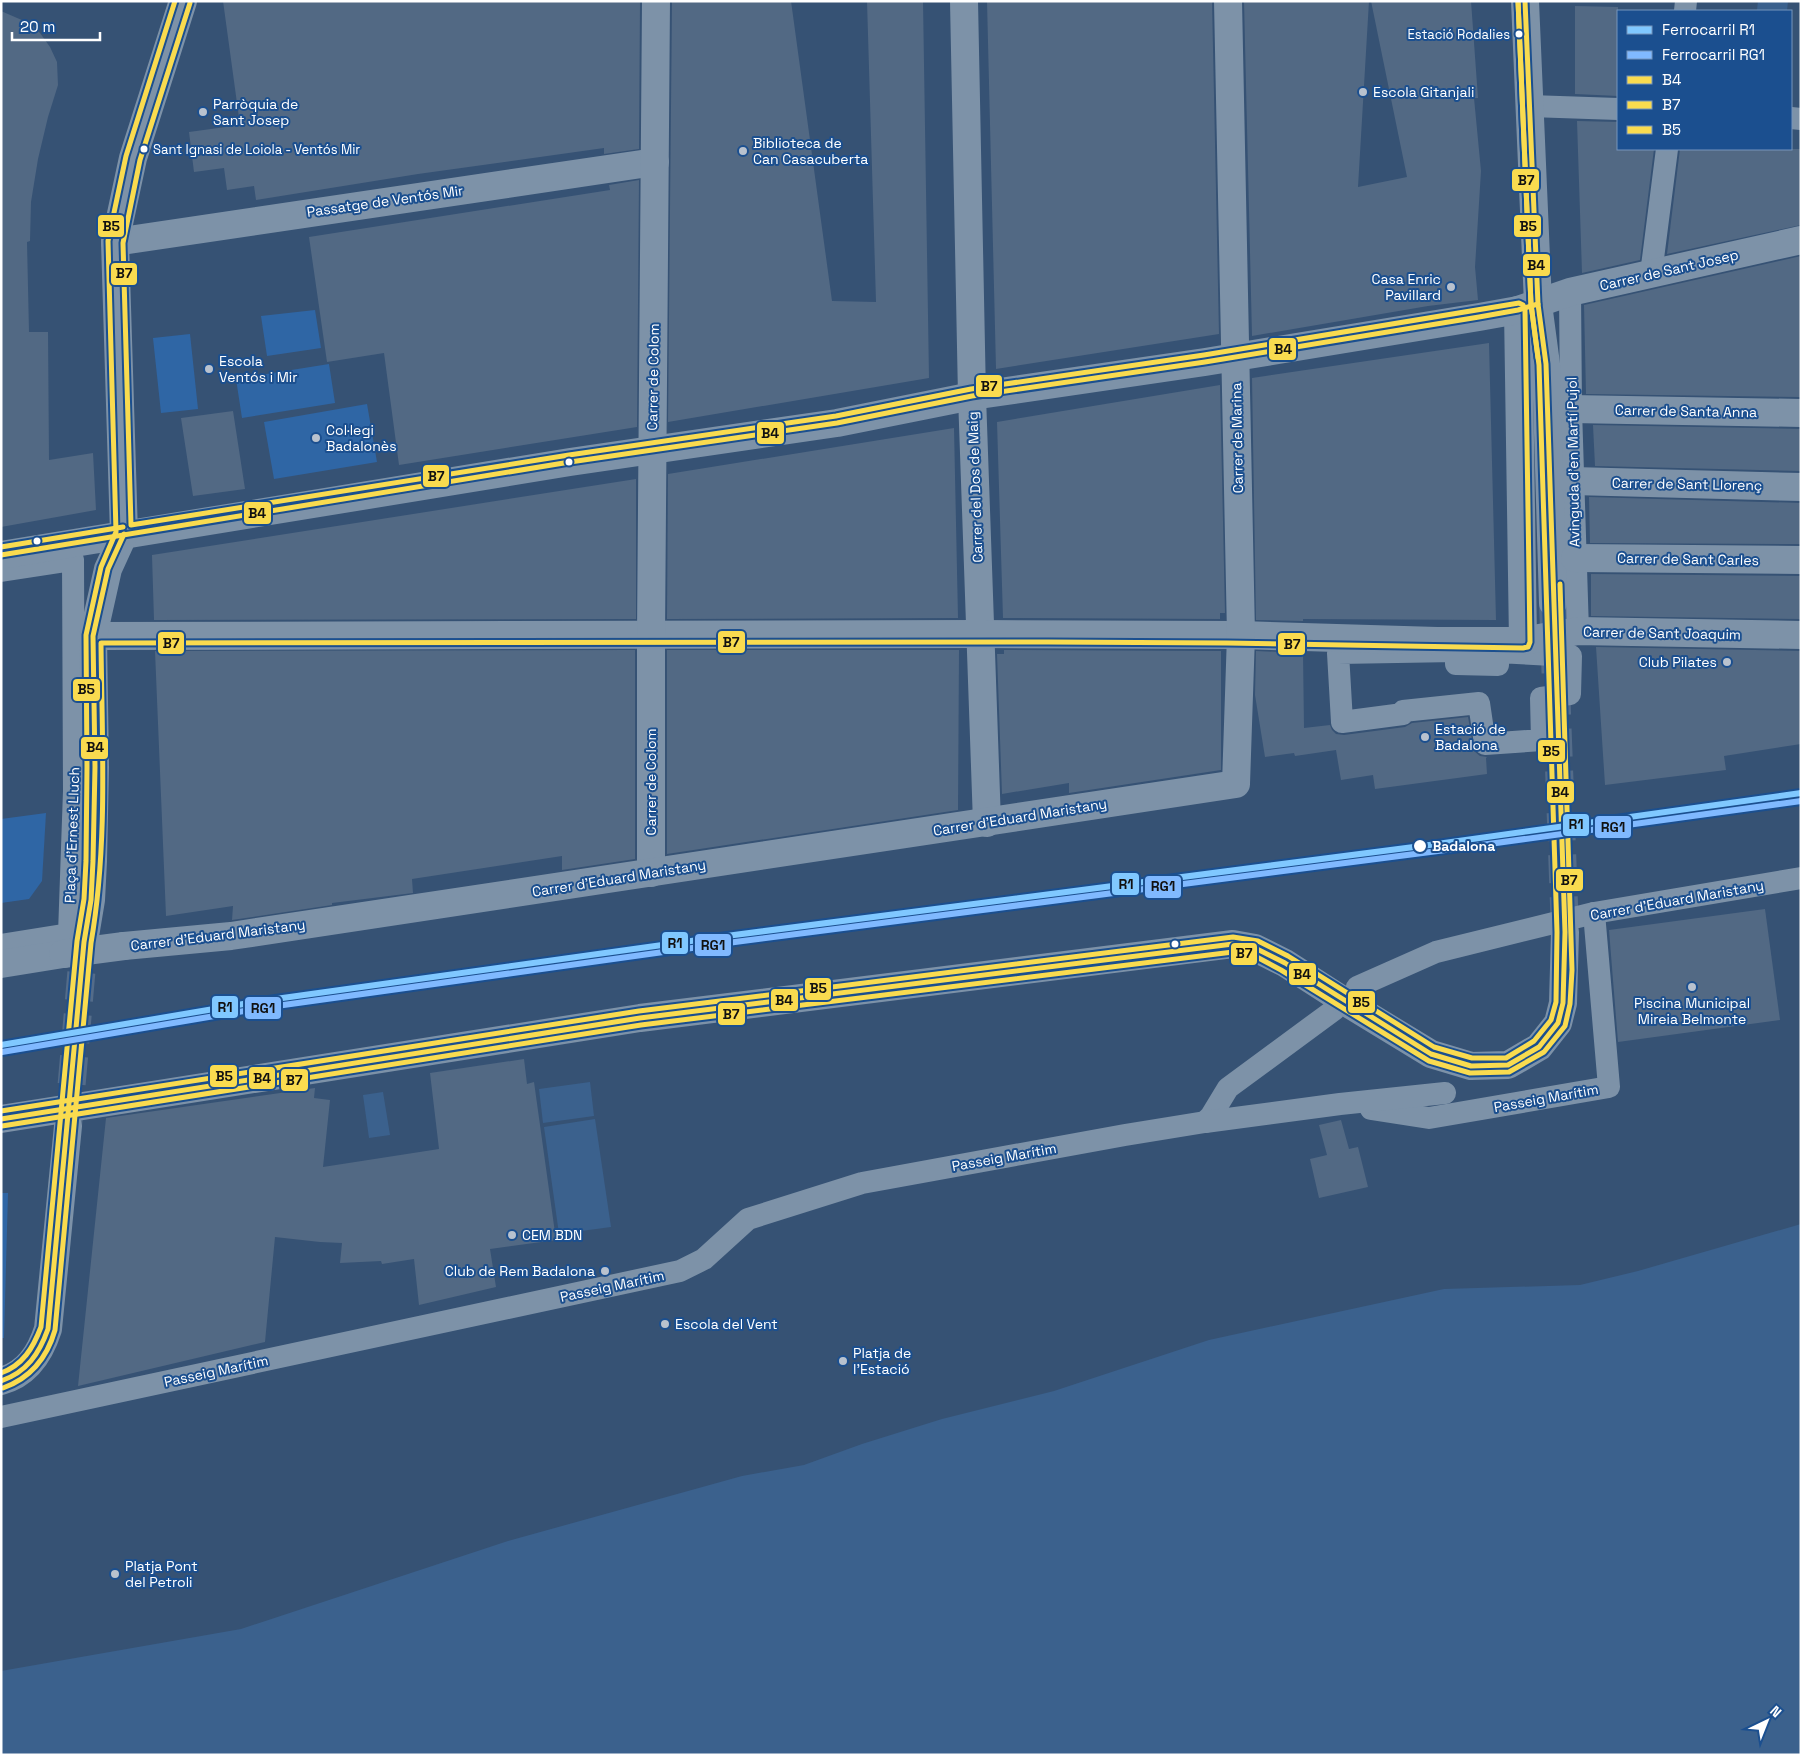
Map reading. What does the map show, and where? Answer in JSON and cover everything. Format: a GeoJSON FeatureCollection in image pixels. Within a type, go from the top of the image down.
{"type":"FeatureCollection","features":[{"type":"Feature","properties":{"kind":"street"},"geometry":{"type":"LineString","coordinates":[[73,948],[91,900],[94,861],[93,636],[108,569],[124,534],[115,242],[133,158],[183,1]]}},
{"type":"Feature","properties":{"kind":"street","name":"Carrer de Colom"},"geometry":{"type":"LineString","coordinates":[[651,873],[656,1]]}},
{"type":"Feature","properties":{"kind":"street","name":"Carrer del Dos de Maig"},"geometry":{"type":"LineString","coordinates":[[964,1],[972,396],[987,823]]}},
{"type":"Feature","properties":{"kind":"street","name":"Carrer de Marina"},"geometry":{"type":"LineString","coordinates":[[1228,1],[1241,635],[1236,784]]}},
{"type":"Feature","properties":{"kind":"street","name":"Avinguda d'en Martí Pujol"},"geometry":{"type":"LineString","coordinates":[[1523,641],[1530,106],[1525,1]]}},
{"type":"Feature","properties":{"kind":"street"},"geometry":{"type":"LineString","coordinates":[[1530,106],[1617,109]]}},
{"type":"Feature","properties":{"kind":"street"},"geometry":{"type":"LineString","coordinates":[[1651,274],[1667,150]]}},
{"type":"Feature","properties":{"kind":"street","name":"Passatge de Ventós Mir"},"geometry":{"type":"LineString","coordinates":[[115,242],[656,162]]}},
{"type":"Feature","properties":{"kind":"street","name":"Carrer de Sant Josep"},"geometry":{"type":"LineString","coordinates":[[1,555],[653,449],[837,423],[972,396],[1235,357],[1528,307],[1570,292],[1801,240]]}},
{"type":"Feature","properties":{"kind":"street","name":"Avinguda d'en Martí Pujol"},"geometry":{"type":"LineString","coordinates":[[1570,292],[1571,409],[1578,631]]}},
{"type":"Feature","properties":{"kind":"street","name":"Avinguda d'en Martí Pujol"},"geometry":{"type":"LineString","coordinates":[[1528,307],[1546,364],[1553,603]]}},
{"type":"Feature","properties":{"kind":"street","name":"Carrer de Santa Anna"},"geometry":{"type":"LineString","coordinates":[[1571,409],[1801,413]]}},
{"type":"Feature","properties":{"kind":"street","name":"Carrer de Sant Llorenç"},"geometry":{"type":"LineString","coordinates":[[1573,481],[1801,487]]}},
{"type":"Feature","properties":{"kind":"street","name":"Carrer de Sant Carles"},"geometry":{"type":"LineString","coordinates":[[1575,558],[1801,560]]}},
{"type":"Feature","properties":{"kind":"street","name":"Plaça d'Ernest Lluch"},"geometry":{"type":"LineString","coordinates":[[1,571],[73,560],[74,791],[69,934],[1,945]]}},
{"type":"Feature","properties":{"kind":"street","name":"Carrer de Sant Joaquim"},"geometry":{"type":"LineString","coordinates":[[93,636],[980,634],[1241,635],[1437,641],[1523,641],[1578,631],[1801,635]]}},
{"type":"Feature","properties":{"kind":"street"},"geometry":{"type":"LineString","coordinates":[[1456,652],[1456,664],[1498,665],[1498,652],[1570,656],[1570,694],[1541,698],[1542,740],[1485,744],[1479,703],[1402,711],[1403,714],[1364,720],[1342,722],[1338,653],[1456,652]]}},
{"type":"Feature","properties":{"kind":"street","name":"Carrer d'Eduard Maristany"},"geometry":{"type":"LineString","coordinates":[[1,964],[73,948],[124,946],[231,936],[1236,784]]}},
{"type":"Feature","properties":{"kind":"street","name":"Carrer d'Eduard Maristany"},"geometry":{"type":"LineString","coordinates":[[1357,987],[1436,952],[1594,913],[1801,878]]}},
{"type":"Feature","properties":{"kind":"street","name":"Passeig Marítim"},"geometry":{"type":"LineString","coordinates":[[1340,1104],[1429,1118],[1609,1087],[1594,913]]}},
{"type":"Feature","properties":{"kind":"street"},"geometry":{"type":"LineString","coordinates":[[1,1120],[640,1018],[1226,945],[1244,945],[1255,948],[1286,963],[1431,1054],[1471,1066],[1508,1065],[1539,1047],[1558,1022],[1563,1003],[1565,932]]}},
{"type":"Feature","properties":{"kind":"street"},"geometry":{"type":"LineString","coordinates":[[1205,1122],[1211,1116],[1228,1088],[1334,1010]]}},
{"type":"Feature","properties":{"kind":"street","name":"Passeig Marítim"},"geometry":{"type":"LineString","coordinates":[[1,1417],[680,1271],[704,1259],[748,1219],[862,1184],[1124,1135],[1205,1122],[1340,1104],[1445,1093]]}},
{"type":"Feature","properties":{"kind":"street"},"geometry":{"type":"LineString","coordinates":[[1,1381],[16,1375],[31,1364],[48,1330],[68,1126]]}},
{"type":"Feature","properties":{"kind":"shaded area"},"geometry":{"type":"Polygon","coordinates":[[[1758,1],[1788,1],[1787,10],[1757,10],[1758,1]]]}},
{"type":"Feature","properties":{"kind":"shaded area"},"geometry":{"type":"Polygon","coordinates":[[[315,310],[321,348],[267,356],[261,316],[315,310]]]}},
{"type":"Feature","properties":{"kind":"shaded area"},"geometry":{"type":"Polygon","coordinates":[[[190,334],[198,409],[161,413],[153,338],[190,334]]]}},
{"type":"Feature","properties":{"kind":"shaded area"},"geometry":{"type":"Polygon","coordinates":[[[329,364],[335,403],[242,418],[236,379],[329,364]]]}},
{"type":"Feature","properties":{"kind":"shaded area"},"geometry":{"type":"Polygon","coordinates":[[[367,404],[377,462],[274,479],[264,422],[367,404]]]}},
{"type":"Feature","properties":{"kind":"shaded area"},"geometry":{"type":"Polygon","coordinates":[[[46,813],[42,881],[29,899],[1,903],[1,819],[46,813]]]}},
{"type":"Feature","properties":{"kind":"shaded area"},"geometry":{"type":"Polygon","coordinates":[[[590,1082],[594,1116],[543,1123],[539,1089],[590,1082]]]}},
{"type":"Feature","properties":{"kind":"shaded area"},"geometry":{"type":"Polygon","coordinates":[[[383,1092],[390,1135],[369,1138],[363,1095],[383,1092]]]}},
{"type":"Feature","properties":{"kind":"shaded area"},"geometry":{"type":"Polygon","coordinates":[[[595,1119],[611,1227],[559,1234],[544,1127],[595,1119]]]}},
{"type":"Feature","properties":{"kind":"shaded area"},"geometry":{"type":"Polygon","coordinates":[[[1,1193],[8,1193],[4,1338],[1,1338],[1,1193]]]}},
{"type":"Feature","properties":{"kind":"shaded area"},"geometry":{"type":"Polygon","coordinates":[[[1801,1224],[1801,1755],[1,1755],[1,1671],[241,1629],[508,1541],[742,1476],[804,1465],[862,1444],[942,1419],[1054,1391],[1209,1340],[1444,1289],[1580,1285],[1638,1271],[1801,1224]]]}},
{"type":"Feature","properties":{"kind":"building"},"geometry":{"type":"Polygon","coordinates":[[[223,1],[640,1],[639,149],[604,154],[604,148],[418,174],[256,200],[254,186],[227,190],[224,168],[194,172],[189,132],[240,125],[223,1]]]}},
{"type":"Feature","properties":{"kind":"building","name":"Biblioteca de Can Casacuberta"},"geometry":{"type":"Polygon","coordinates":[[[672,1],[791,1],[832,301],[876,302],[867,1],[923,1],[929,378],[668,422],[672,1]]]}},
{"type":"Feature","properties":{"kind":"building"},"geometry":{"type":"Polygon","coordinates":[[[987,1],[1212,1],[1219,334],[996,369],[987,1]]]}},
{"type":"Feature","properties":{"kind":"building"},"geometry":{"type":"Polygon","coordinates":[[[1244,1],[1369,1],[1358,187],[1407,177],[1371,1],[1471,1],[1478,98],[1474,98],[1481,171],[1475,267],[1478,300],[1428,306],[1252,336],[1244,1]]]}},
{"type":"Feature","properties":{"kind":"building"},"geometry":{"type":"Polygon","coordinates":[[[1575,6],[1618,7],[1617,96],[1575,94],[1575,6]]]}},
{"type":"Feature","properties":{"kind":"building"},"geometry":{"type":"Polygon","coordinates":[[[1,11],[31,24],[50,47],[57,62],[58,85],[38,159],[31,202],[30,241],[27,242],[29,332],[48,332],[49,460],[93,453],[96,510],[1,527],[1,11]]]}},
{"type":"Feature","properties":{"kind":"building"},"geometry":{"type":"Polygon","coordinates":[[[1577,121],[1617,122],[1617,150],[1654,150],[1640,260],[1582,273],[1577,121]]]}},
{"type":"Feature","properties":{"kind":"building"},"geometry":{"type":"Polygon","coordinates":[[[1801,149],[1801,225],[1667,254],[1680,150],[1801,149]]]}},
{"type":"Feature","properties":{"kind":"building"},"geometry":{"type":"Polygon","coordinates":[[[639,180],[637,427],[399,465],[384,353],[327,362],[309,237],[610,190],[609,185],[639,180]]]}},
{"type":"Feature","properties":{"kind":"building"},"geometry":{"type":"Polygon","coordinates":[[[1801,256],[1801,397],[1586,394],[1584,305],[1801,256]]]}},
{"type":"Feature","properties":{"kind":"building"},"geometry":{"type":"Polygon","coordinates":[[[1489,343],[1496,620],[1256,620],[1252,378],[1489,343]]]}},
{"type":"Feature","properties":{"kind":"building"},"geometry":{"type":"Polygon","coordinates":[[[1220,385],[1225,613],[1220,613],[1220,619],[1003,618],[997,422],[1220,385]]]}},
{"type":"Feature","properties":{"kind":"building"},"geometry":{"type":"Polygon","coordinates":[[[233,411],[245,489],[193,496],[181,418],[233,411]]]}},
{"type":"Feature","properties":{"kind":"building"},"geometry":{"type":"Polygon","coordinates":[[[1593,425],[1801,429],[1801,471],[1595,466],[1593,425]]]}},
{"type":"Feature","properties":{"kind":"building"},"geometry":{"type":"Polygon","coordinates":[[[954,428],[958,618],[667,619],[668,474],[954,428]]]}},
{"type":"Feature","properties":{"kind":"building"},"geometry":{"type":"Polygon","coordinates":[[[636,479],[636,619],[154,620],[152,555],[636,479]]]}},
{"type":"Feature","properties":{"kind":"building"},"geometry":{"type":"Polygon","coordinates":[[[1589,497],[1801,503],[1801,544],[1590,543],[1589,497]]]}},
{"type":"Feature","properties":{"kind":"building"},"geometry":{"type":"Polygon","coordinates":[[[1591,574],[1801,576],[1801,619],[1591,616],[1591,574]]]}},
{"type":"Feature","properties":{"kind":"building"},"geometry":{"type":"Polygon","coordinates":[[[1596,647],[1801,651],[1801,744],[1724,756],[1726,770],[1605,785],[1596,647]]]}},
{"type":"Feature","properties":{"kind":"building"},"geometry":{"type":"Polygon","coordinates":[[[635,650],[635,859],[562,870],[562,856],[412,879],[413,893],[332,903],[332,905],[232,920],[233,906],[166,916],[155,651],[635,650]]]}},
{"type":"Feature","properties":{"kind":"building"},"geometry":{"type":"Polygon","coordinates":[[[667,650],[959,650],[958,810],[667,854],[667,650]]]}},
{"type":"Feature","properties":{"kind":"building"},"geometry":{"type":"Polygon","coordinates":[[[1004,650],[1221,651],[1221,770],[1069,793],[1069,783],[1002,794],[997,654],[1004,654],[1004,650]]]}},
{"type":"Feature","properties":{"kind":"building"},"geometry":{"type":"Polygon","coordinates":[[[1256,651],[1303,653],[1304,728],[1330,725],[1336,734],[1344,735],[1405,727],[1412,723],[1468,717],[1474,751],[1480,756],[1487,757],[1487,774],[1375,789],[1373,775],[1341,780],[1336,750],[1295,756],[1294,753],[1265,757],[1255,695],[1256,651]]]}},
{"type":"Feature","properties":{"kind":"building","name":"Piscina Municipal Mireia Belmonte"},"geometry":{"type":"Polygon","coordinates":[[[1765,909],[1780,1020],[1618,1042],[1609,930],[1765,909]]]}},
{"type":"Feature","properties":{"kind":"building"},"geometry":{"type":"Polygon","coordinates":[[[524,1059],[527,1084],[534,1082],[556,1240],[490,1249],[496,1287],[419,1305],[414,1259],[382,1264],[381,1261],[340,1263],[342,1243],[275,1237],[265,1342],[78,1386],[106,1118],[315,1088],[314,1098],[330,1100],[323,1167],[439,1149],[430,1073],[524,1059]]]}},
{"type":"Feature","properties":{"kind":"building"},"geometry":{"type":"Polygon","coordinates":[[[1341,1120],[1349,1149],[1358,1147],[1368,1187],[1319,1198],[1310,1159],[1327,1155],[1319,1125],[1341,1120]]]}},
{"type":"Feature","properties":{"kind":"tunnel"},"geometry":{"type":"LineString","coordinates":[[1553,603],[1565,932]]}},
{"type":"Feature","properties":{"kind":"tunnel"},"geometry":{"type":"LineString","coordinates":[[68,1126],[84,942]]}},
{"type":"Feature","properties":{"kind":"rail line","name":"R1"},"geometry":{"type":"LineString","coordinates":[[1,1045],[261,1001],[734,935],[1437,844],[1801,793]]}},
{"type":"Feature","properties":{"kind":"rail line","name":"RG1"},"geometry":{"type":"LineString","coordinates":[[2,1052],[262,1008],[735,942],[1438,851],[1801,801]]}},
{"type":"Feature","properties":{"kind":"transit line","name":"B5"},"geometry":{"type":"LineString","coordinates":[[1,1373],[9,1370],[26,1355],[31,1349],[41,1327],[77,941],[84,899],[87,767],[86,635],[101,567],[116,532],[108,241],[126,156],[175,1]]}},
{"type":"Feature","properties":{"kind":"transit line","name":"B7"},"geometry":{"type":"LineString","coordinates":[[1518,1],[1531,304],[1538,358]]}},
{"type":"Feature","properties":{"kind":"transit line","name":"B5"},"geometry":{"type":"LineString","coordinates":[[1,1111],[639,1011],[1233,937],[1258,941],[1288,956],[1434,1047],[1472,1058],[1506,1058],[1534,1041],[1551,1020],[1556,1002],[1557,932],[1539,365],[1531,304],[1518,1]]}},
{"type":"Feature","properties":{"kind":"transit line","name":"B4"},"geometry":{"type":"LineString","coordinates":[[1,1119],[640,1018],[1233,944],[1255,948],[1285,963],[1431,1054],[1471,1066],[1508,1065],[1539,1047],[1558,1023],[1563,1003],[1565,932],[1546,364],[1538,304],[1525,1]]}},
{"type":"Feature","properties":{"kind":"transit line","name":"B7"},"geometry":{"type":"LineString","coordinates":[[3,1388],[30,1373],[42,1358],[55,1330],[91,943],[100,869],[103,794],[101,643],[1048,642],[1523,648],[1528,647],[1530,642],[1525,310],[1523,305],[1519,303],[1204,355],[971,389],[836,416],[569,455],[131,525],[123,243],[140,160],[190,3]]}},
{"type":"Feature","properties":{"kind":"transit line","name":"B4"},"geometry":{"type":"LineString","coordinates":[[1,555],[570,462],[837,423],[972,396],[1205,362],[1479,317],[1518,310],[1538,304]]}},
{"type":"Feature","properties":{"kind":"transit line","name":"B5"},"geometry":{"type":"LineString","coordinates":[[1,547],[123,527]]}},
{"type":"Feature","properties":{"kind":"transit line","name":"B4"},"geometry":{"type":"LineString","coordinates":[[1,1381],[18,1373],[31,1361],[41,1346],[48,1329],[84,942],[91,900],[95,767],[93,636],[108,569],[124,534]]}},
{"type":"Feature","properties":{"kind":"transit line","name":"B7"},"geometry":{"type":"LineString","coordinates":[[2,1126],[641,1025],[1233,952],[1253,955],[1281,970],[1429,1061],[1470,1073],[1509,1072],[1544,1052],[1565,1026],[1570,1004],[1572,970],[1560,584]]}},
{"type":"Feature","properties":{"kind":"place","name":"Estació Rodalies"},"geometry":{"type":"Point","coordinates":[1519,34]}},
{"type":"Feature","properties":{"kind":"place","name":"Escola Gitanjali"},"geometry":{"type":"Point","coordinates":[1363,92]}},
{"type":"Feature","properties":{"kind":"place","name":"Parròquia de Sant Josep"},"geometry":{"type":"Point","coordinates":[203,112]}},
{"type":"Feature","properties":{"kind":"place","name":"Sant Ignasi de Loiola - Ventós Mir"},"geometry":{"type":"Point","coordinates":[144,149]}},
{"type":"Feature","properties":{"kind":"place","name":"Biblioteca de Can Casacuberta"},"geometry":{"type":"Point","coordinates":[743,151]}},
{"type":"Feature","properties":{"kind":"place","name":"Casa Enric Pavillard"},"geometry":{"type":"Point","coordinates":[1451,287]}},
{"type":"Feature","properties":{"kind":"place","name":"Escola Ventós i Mir"},"geometry":{"type":"Point","coordinates":[209,369]}},
{"type":"Feature","properties":{"kind":"place","name":"Col·legi Badalonès"},"geometry":{"type":"Point","coordinates":[316,438]}},
{"type":"Feature","properties":{"kind":"place","name":"Club Pilates"},"geometry":{"type":"Point","coordinates":[1727,662]}},
{"type":"Feature","properties":{"kind":"place","name":"Estació de Badalona"},"geometry":{"type":"Point","coordinates":[1425,737]}},
{"type":"Feature","properties":{"kind":"place","name":"Badalona"},"geometry":{"type":"Point","coordinates":[1420,846]}},
{"type":"Feature","properties":{"kind":"place","name":"Piscina Municipal Mireia Belmonte"},"geometry":{"type":"Point","coordinates":[1692,987]}},
{"type":"Feature","properties":{"kind":"place","name":"CEM BDN"},"geometry":{"type":"Point","coordinates":[512,1235]}},
{"type":"Feature","properties":{"kind":"place","name":"Club de Rem Badalona"},"geometry":{"type":"Point","coordinates":[605,1271]}},
{"type":"Feature","properties":{"kind":"place","name":"Escola del Vent"},"geometry":{"type":"Point","coordinates":[665,1324]}},
{"type":"Feature","properties":{"kind":"place","name":"Platja de l'Estació"},"geometry":{"type":"Point","coordinates":[843,1361]}},
{"type":"Feature","properties":{"kind":"place","name":"Platja Pont del Petroli"},"geometry":{"type":"Point","coordinates":[115,1574]}}]}
